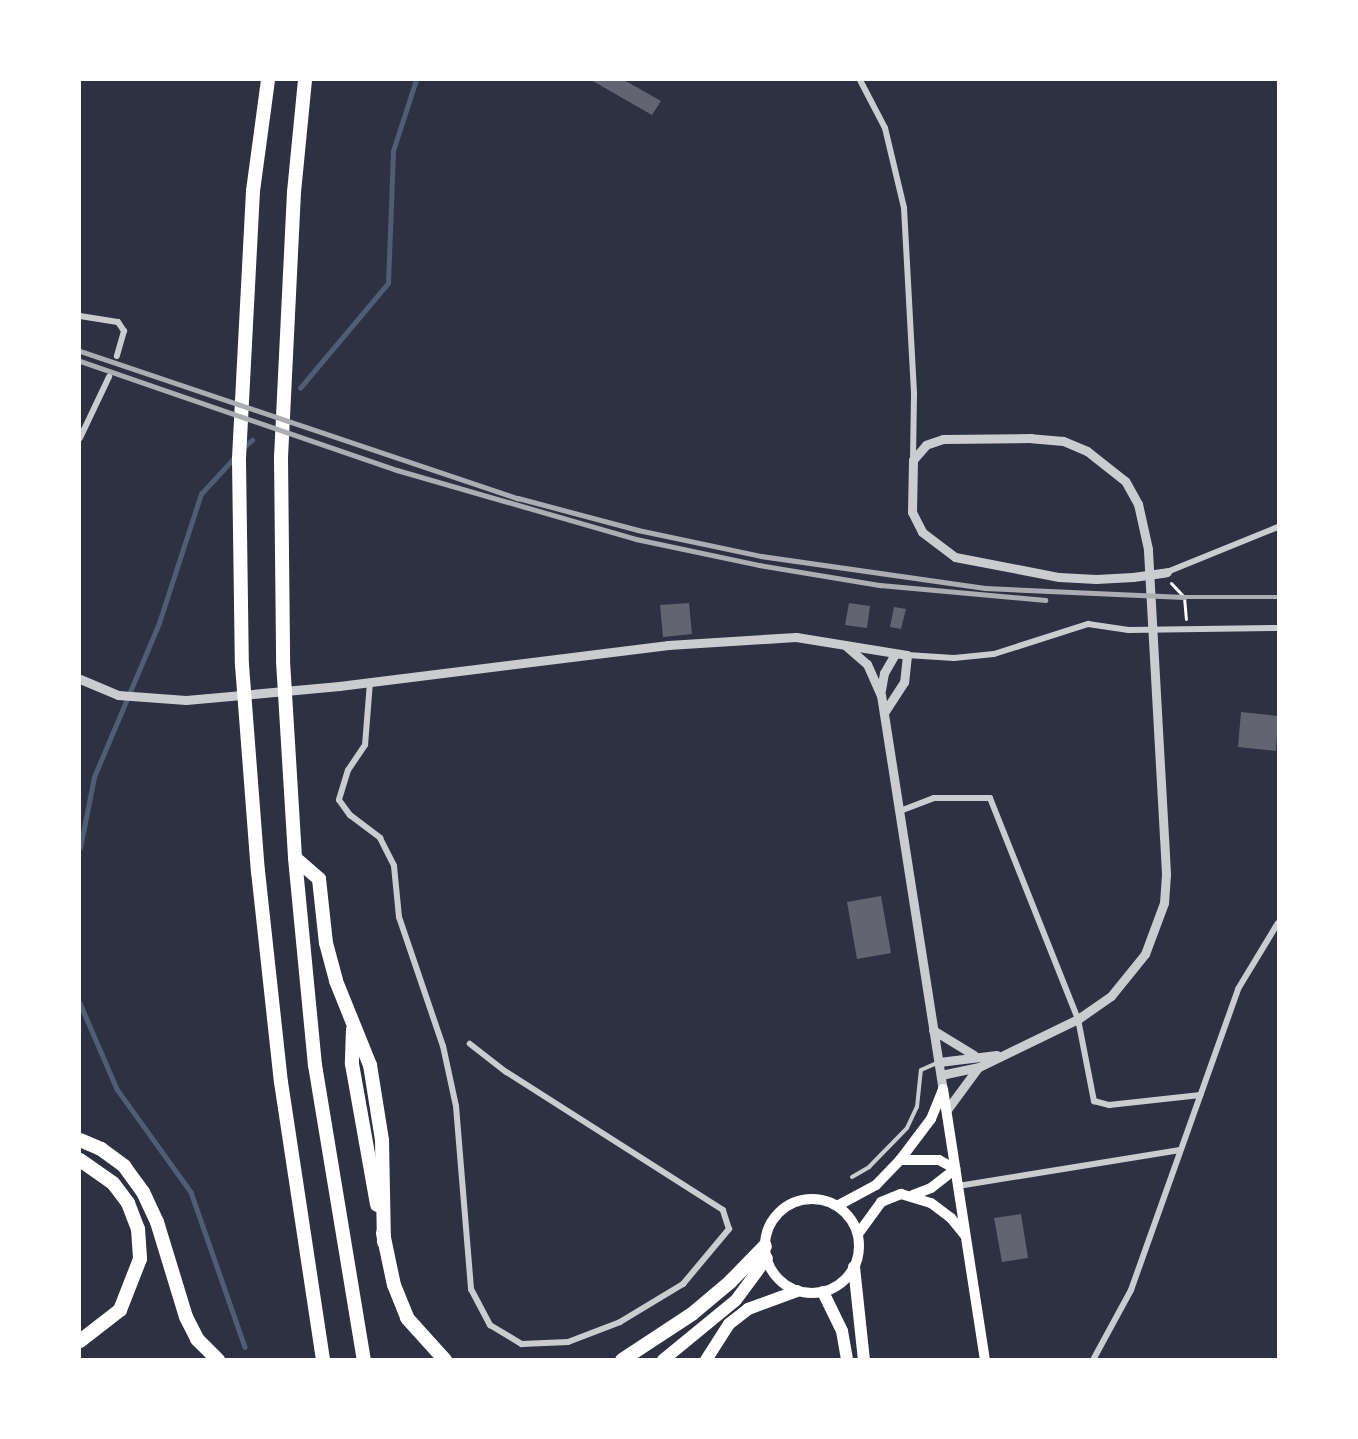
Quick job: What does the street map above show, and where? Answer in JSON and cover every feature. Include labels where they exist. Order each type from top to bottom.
[{"type":"highway","points":[[268,80],[253,190],[239,460],[242,664],[258,871],[310,1290],[323,1359]]},
{"type":"highway","points":[[305,80],[294,192],[281,457],[283,662],[295,858],[315,1065],[364,1359]]},
{"type":"highway","points":[[295,858],[319,879],[326,943],[336,981],[370,1065],[382,1140],[384,1242],[407,1318],[445,1359]]},
{"type":"highway","points":[[80,1140],[101,1149],[124,1166],[143,1192],[157,1222],[186,1317],[197,1339],[218,1359]]},
{"type":"highway","points":[[80,1160],[113,1183],[128,1203],[138,1229],[140,1259],[120,1310],[80,1341]]},
{"type":"highway","points":[[622,1359],[692,1314],[766,1252]]},
{"type":"highway","points":[[663,1359],[736,1300],[766,1252]]},
{"type":"highway","points":[[854,1267],[864,1359]]},
{"type":"highway","points":[[706,1359],[723,1332],[742,1314],[766,1300],[797,1291]]},
{"type":"highway","points":[[823,1292],[842,1330],[847,1359]]},
{"type":"main road","points":[[943,1089],[985,1359]]},
{"type":"main road","points":[[837,1206],[876,1185],[900,1160],[931,1119],[943,1089]]},
{"type":"main road","points":[[900,1160],[932,1159],[955,1169]]},
{"type":"main road","points":[[858,1234],[846,1213],[837,1206],[824,1200],[795,1202],[773,1219],[766,1252],[778,1278],[797,1291],[823,1292],[841,1282],[854,1267],[858,1234],[881,1202],[901,1194],[913,1195],[931,1188],[955,1169]]},
{"type":"main road","points":[[913,1195],[951,1218],[966,1235]]},
{"type":"street","points":[[860,80],[885,128],[904,208],[914,395],[912,512],[922,532],[955,557],[1059,577],[1096,579],[1165,572],[1278,528]]},
{"type":"street","points":[[80,316],[118,322],[124,331],[117,356]]},
{"type":"street","points":[[80,438],[109,377]]},
{"type":"street","points":[[913,460],[926,446],[963,436],[1063,441],[1087,451],[1125,481],[1146,528],[1166,874],[1164,903],[1145,954],[1129,978],[1078,1019],[979,1067],[940,1075]]},
{"type":"street","points":[[80,679],[118,695],[151,700],[370,682],[668,645],[796,637],[895,654],[954,658],[994,654],[1088,624],[1129,630],[1278,628]]},
{"type":"street","points":[[843,644],[867,664],[881,695],[943,1089]]},
{"type":"street","points":[[881,695],[884,673],[895,654]]},
{"type":"street","points":[[884,713],[904,682],[907,655]]},
{"type":"street","points":[[370,682],[365,745],[348,770],[339,800],[350,815],[380,837],[394,866],[399,917],[443,1046],[456,1106],[471,1289],[490,1326],[522,1344],[568,1342],[620,1322],[683,1284],[729,1229],[723,1210],[506,1072],[470,1044]]},
{"type":"street","points":[[900,811],[934,798],[990,798],[1078,1019],[1094,1101],[1109,1105],[1200,1095]]},
{"type":"street","points":[[1092,1359],[1131,1290],[1238,989],[1278,923]]},
{"type":"street","points":[[933,1030],[974,1055]]},
{"type":"street","points":[[939,1062],[974,1055],[1000,1055]]},
{"type":"street","points":[[946,1110],[979,1067]]},
{"type":"street","points":[[958,1186],[1180,1150]]},
{"type":"lane","points":[[852,1177],[869,1167],[907,1128],[917,1107],[921,1070],[939,1062]]},
{"type":"path","points":[[1165,572],[1184,597],[1188,630]]},
{"type":"building","points":[[591,80],[624,80],[661,101],[652,115]]},
{"type":"building","points":[[689,603],[692,634],[663,637],[660,605]]},
{"type":"building","points":[[849,603],[870,606],[867,628],[845,625]]},
{"type":"building","points":[[894,607],[906,609],[901,629],[890,627]]},
{"type":"building","points":[[1241,712],[1278,716],[1276,751],[1238,747]]},
{"type":"building","points":[[881,896],[891,953],[857,959],[847,902]]},
{"type":"building","points":[[1021,1214],[1028,1258],[1002,1262],[994,1218]]},
{"type":"waterway","points":[[300,388],[388,283],[393,151],[416,80]]},
{"type":"waterway","points":[[243,448],[252,440]]},
{"type":"waterway","points":[[80,848],[94,777],[159,623],[201,494],[236,456]]},
{"type":"waterway","points":[[80,1003],[117,1089],[191,1192],[245,1347]]},
{"type":"railway","points":[[80,351],[518,498],[638,530],[761,556],[985,588],[1184,597],[1278,597]]},
{"type":"railway","points":[[80,361],[397,470],[636,539],[759,565],[880,585],[1045,600]]}]
